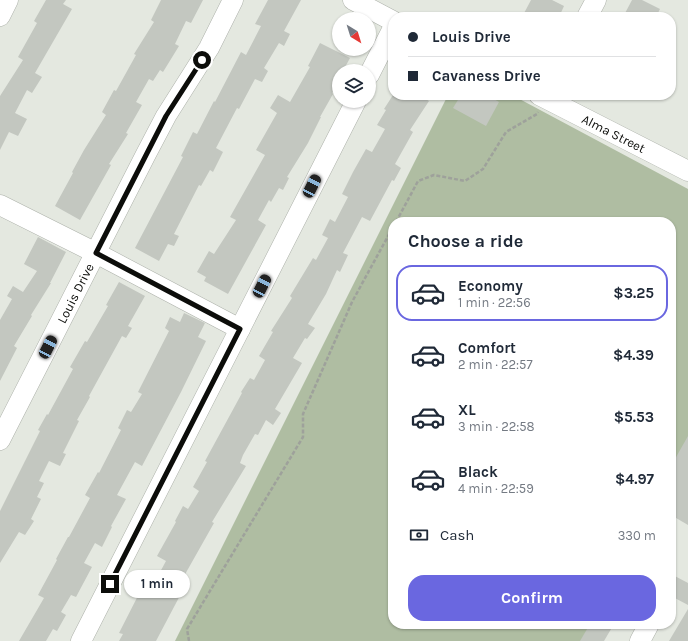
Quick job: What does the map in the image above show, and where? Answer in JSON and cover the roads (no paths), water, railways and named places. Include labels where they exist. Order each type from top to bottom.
[{"type":"street","points":[[0,16],[8,0]]},
{"type":"street","name":"Louis Drive","points":[[0,440],[159,130],[209,48],[233,0]]},
{"type":"street","points":[[353,0],[388,18]]},
{"type":"street","points":[[590,12],[596,0]]},
{"type":"street","points":[[375,64],[388,38]]},
{"type":"street","name":"Alma Street","points":[[552,100],[688,172]]},
{"type":"street","points":[[81,641],[237,328],[352,108]]},
{"type":"street","points":[[0,205],[96,253],[237,328]]},
{"type":"street","points":[[640,641],[646,629]]}]
